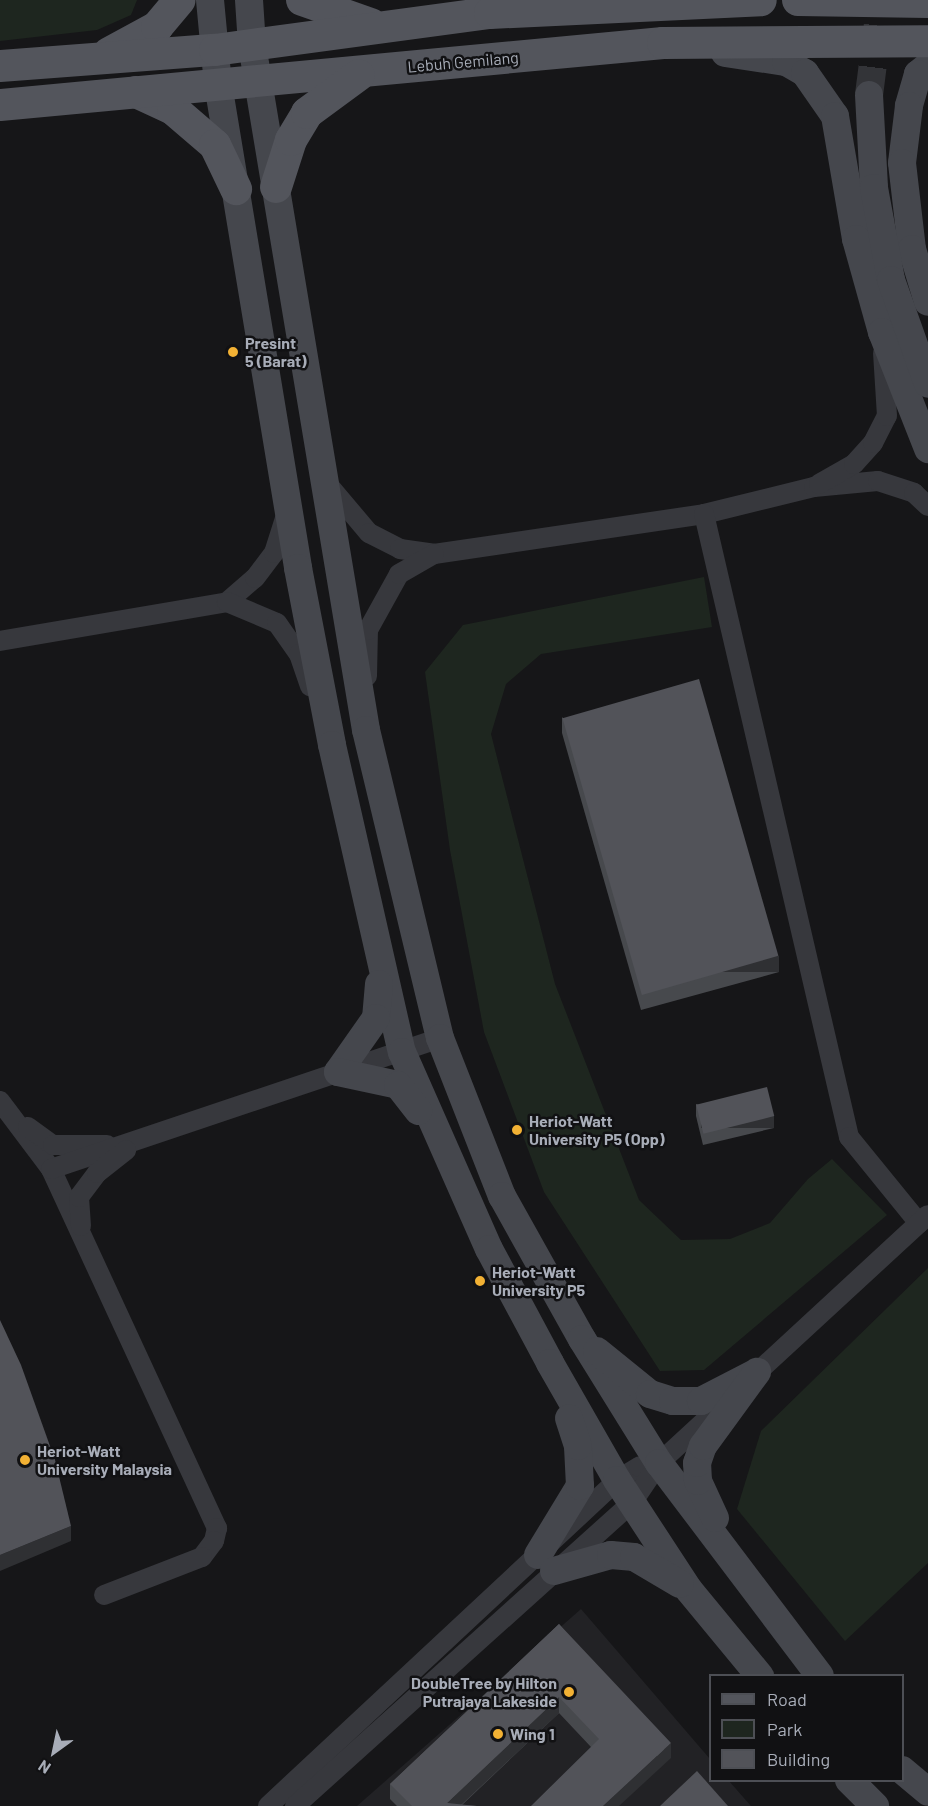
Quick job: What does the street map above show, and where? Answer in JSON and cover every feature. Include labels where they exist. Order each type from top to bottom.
[{"type":"main road","points":[[101,57],[157,27],[180,0]]},
{"type":"main road","points":[[302,0],[382,28]]},
{"type":"main road","points":[[0,66],[214,50],[490,13],[761,0]]},
{"type":"main road","points":[[798,0],[928,2]]},
{"type":"main road","name":"Lebuh Gemilang","points":[[0,105],[663,44],[928,41]]},
{"type":"main road","points":[[276,187],[291,140],[307,113],[364,72]]},
{"type":"main road","points":[[135,92],[173,109],[200,131],[214,145],[236,189]]},
{"type":"street","points":[[210,0],[218,84],[288,509],[332,745],[380,968],[402,1052],[438,1139],[489,1249],[549,1363],[625,1491],[689,1590],[758,1674]]},
{"type":"street","points":[[249,0],[252,45],[366,730],[440,1038],[502,1196],[582,1339],[659,1463],[818,1674]]},
{"type":"street","points":[[663,44],[786,62],[806,73],[821,91],[835,117],[856,239],[882,332],[928,449]]},
{"type":"street","points":[[928,66],[918,74],[909,106],[902,164],[912,249],[928,302]]},
{"type":"street","points":[[869,96],[874,188],[891,280],[928,384]]},
{"type":"street","points":[[814,487],[854,464],[873,443],[887,416],[882,332]]},
{"type":"street","points":[[323,478],[369,533],[400,549],[434,554],[704,514],[814,487],[878,481],[914,493],[928,506]]},
{"type":"street","points":[[0,641],[227,602],[255,578],[274,552],[288,509]]},
{"type":"street","points":[[268,1806],[659,1463],[924,1219],[849,1137],[704,514]]},
{"type":"street","points":[[366,730],[368,630],[399,574],[434,554]]},
{"type":"street","points":[[227,602],[277,623],[299,654],[332,745]]},
{"type":"street","points":[[338,1072],[376,1018],[380,968]]},
{"type":"street","points":[[51,1169],[133,1144],[440,1038]]},
{"type":"street","points":[[338,1072],[398,1085],[438,1139]]},
{"type":"street","points":[[0,1101],[14,1116],[51,1169],[82,1241],[217,1528],[214,1541],[202,1557],[104,1595]]},
{"type":"street","points":[[14,1116],[53,1145],[133,1144]]},
{"type":"street","points":[[82,1241],[79,1197],[97,1173],[133,1144]]},
{"type":"street","points":[[582,1339],[650,1394],[673,1401],[702,1401],[757,1372]]},
{"type":"street","points":[[546,1563],[582,1476],[578,1446],[549,1363]]},
{"type":"street","points":[[757,1372],[703,1446],[697,1463],[698,1481],[708,1505],[766,1607]]},
{"type":"street","points":[[295,1806],[546,1563],[625,1491],[639,1467],[659,1463]]},
{"type":"street","points":[[546,1563],[611,1556],[634,1557],[689,1590]]},
{"type":"street","points":[[904,1771],[928,1792]]},
{"type":"street","points":[[851,1782],[875,1806]]},
{"type":"shaded area","name":"DoubleTree by Hilton Putrajaya Lakeside","points":[[581,1609],[709,1758],[709,1782],[730,1782],[751,1806],[357,1806]]},
{"type":"green space","points":[[0,0],[137,0],[131,15],[97,30],[0,41]]},
{"type":"green space","points":[[704,577],[712,627],[541,654],[506,684],[491,734],[555,984],[639,1200],[681,1240],[730,1239],[770,1223],[808,1179],[832,1159],[887,1215],[704,1370],[660,1371],[544,1192],[484,1032],[450,850],[425,672],[463,625]]},
{"type":"green space","points":[[928,1268],[928,1563],[845,1641],[737,1509],[761,1431]]},
{"type":"building","points":[[699,679],[778,956],[642,995],[563,718]]},
{"type":"building","points":[[767,1087],[774,1116],[703,1134],[696,1105]]},
{"type":"building","name":"Heriot-Watt University Malaysia","points":[[0,1320],[21,1365],[55,1460],[71,1526],[0,1555]]},
{"type":"building","name":"Wing 1","points":[[559,1624],[671,1743],[603,1806],[531,1806],[599,1739],[559,1697],[447,1803],[477,1806],[412,1806],[390,1784]]},
{"type":"building","points":[[697,1771],[728,1806],[660,1806]]},
{"type":"tunnel","points":[[869,95],[881,0]]},
{"type":"place","name":"Presint 5 (Barat)","points":[[233,352]]},
{"type":"place","name":"Heriot-Watt University P5 (Opp)","points":[[517,1130]]},
{"type":"place","name":"Heriot-Watt University P5","points":[[480,1281]]},
{"type":"place","name":"Heriot-Watt University Malaysia","points":[[25,1460]]},
{"type":"place","name":"DoubleTree by Hilton Putrajaya Lakeside","points":[[569,1692]]},
{"type":"place","name":"Wing 1","points":[[498,1734]]}]
